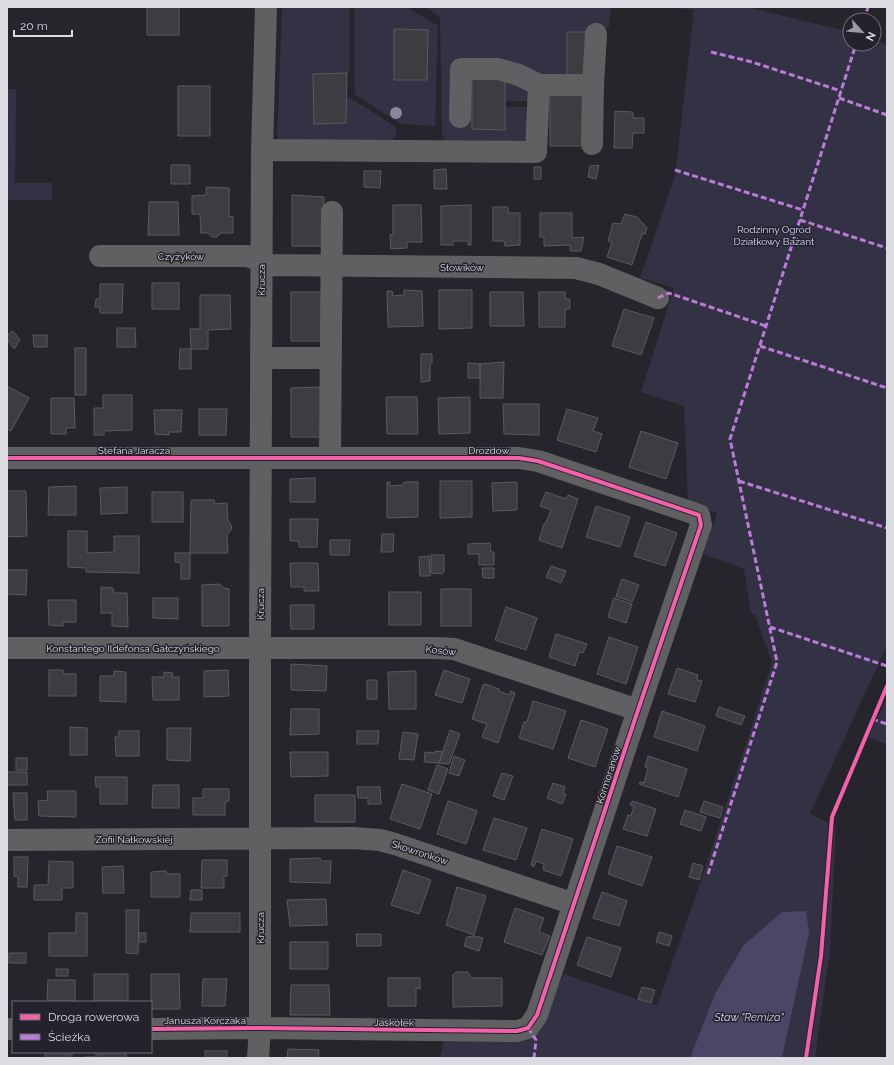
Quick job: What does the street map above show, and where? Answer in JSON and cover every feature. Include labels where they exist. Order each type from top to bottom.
[{"type":"street","name":"Krucza","points":[[258,1058],[260,1028],[261,262],[266,7]]},
{"type":"street","points":[[592,144],[596,34]]},
{"type":"street","points":[[460,117],[461,69],[498,69],[519,75],[539,85],[593,85]]},
{"type":"street","points":[[262,150],[536,152],[539,85]]},
{"type":"street","points":[[330,458],[330,266],[332,212]]},
{"type":"street","name":"Czyżyków","points":[[100,256],[248,256],[261,262]]},
{"type":"street","name":"Słowików","points":[[261,262],[271,266],[576,268],[599,274],[658,298]]},
{"type":"street","points":[[261,358],[330,358]]},
{"type":"street","name":"Stefana Jaracza","points":[[7,458],[261,458]]},
{"type":"street","name":"Drozdów","points":[[261,458],[519,458],[538,461],[699,515],[701,525]]},
{"type":"street","name":"Kormoranów","points":[[528,1028],[537,1015],[701,525]]},
{"type":"street","name":"Konstantego Ildefonsa Gałczyńskiego","points":[[7,648],[260,648]]},
{"type":"street","name":"Kosów","points":[[260,648],[454,649],[638,710]]},
{"type":"street","name":"Zofii Nałkowskiej","points":[[7,840],[260,839]]},
{"type":"street","name":"Skowronków","points":[[260,839],[380,840],[396,844],[574,904]]},
{"type":"street","name":"Jaskółek","points":[[260,1028],[516,1031],[528,1028]]},
{"type":"street","name":"Janusza Korczaka","points":[[152,1029],[260,1028]]},
{"type":"green space","points":[[282,7],[349,7],[349,73],[313,74],[314,123],[346,123],[347,97],[397,128],[396,135],[388,143],[277,141]]},
{"type":"green space","points":[[355,7],[407,7],[438,26],[435,126],[401,124],[355,95]]},
{"type":"green space","points":[[425,7],[611,7],[609,27],[587,32],[567,32],[567,78],[544,78],[512,68],[482,64],[474,65],[456,58],[456,121],[464,121],[464,74],[489,72],[501,73],[524,82],[528,85],[532,92],[533,101],[505,101],[505,79],[472,79],[472,129],[505,130],[505,107],[532,107],[532,132],[525,140],[515,146],[471,146],[448,144],[442,135],[440,17]]},
{"type":"green space","name":"Rodzinny Ogród Działkowy Bażant","points":[[672,7],[747,7],[842,30],[842,52],[882,52],[882,43],[887,45],[887,645],[810,814],[836,827],[830,950],[815,1058],[440,1058],[446,1034],[532,1036],[564,974],[657,1006],[706,866],[772,663],[755,615],[751,613],[744,569],[703,554],[717,513],[688,503],[684,406],[641,392],[674,288],[640,278],[675,176],[694,10]]},
{"type":"green space","points":[[7,89],[16,89],[15,183],[52,183],[52,200],[7,200]]},
{"type":"green space","points":[[887,697],[887,744],[868,738]]},
{"type":"water","name":"Staw \"Remiza\"","points":[[806,911],[809,933],[782,1058],[690,1058],[715,994],[743,946],[782,912]]},
{"type":"building","points":[[147,7],[179,7],[179,35],[147,35]]},
{"type":"building","points":[[394,29],[428,30],[427,80],[394,80]]},
{"type":"building","points":[[567,32],[587,32],[586,78],[567,78]]},
{"type":"building","points":[[347,73],[346,123],[314,124],[313,74]]},
{"type":"building","points":[[472,79],[505,79],[505,130],[472,129]]},
{"type":"building","points":[[178,86],[210,86],[210,136],[178,136]]},
{"type":"building","points":[[550,94],[586,94],[586,146],[550,146]]},
{"type":"building","points":[[615,111],[633,112],[633,118],[644,118],[644,133],[633,133],[632,148],[614,148]]},
{"type":"building","points":[[171,165],[190,165],[190,184],[171,184]]},
{"type":"building","points":[[599,165],[596,179],[588,177],[590,166]]},
{"type":"building","points":[[534,167],[541,167],[541,179],[534,179]]},
{"type":"building","points":[[446,169],[447,189],[434,189],[434,170]]},
{"type":"building","points":[[364,171],[381,171],[380,188],[364,187]]},
{"type":"building","points":[[206,187],[229,188],[229,216],[233,217],[233,233],[221,233],[217,237],[212,237],[208,233],[201,233],[200,214],[192,214],[192,196],[206,195]]},
{"type":"building","points":[[292,195],[324,197],[324,246],[292,246]]},
{"type":"building","points":[[149,202],[178,202],[179,235],[148,235]]},
{"type":"building","points":[[393,205],[421,205],[422,242],[407,242],[407,248],[391,249],[390,235],[393,234]]},
{"type":"building","points":[[471,205],[471,245],[468,245],[468,241],[453,241],[453,245],[441,245],[441,206]]},
{"type":"building","points":[[493,207],[508,207],[508,213],[520,213],[520,245],[505,246],[504,241],[493,241]]},
{"type":"building","points":[[540,213],[572,213],[572,238],[584,237],[581,251],[570,251],[570,245],[544,246],[544,237],[540,237]]},
{"type":"building","points":[[625,214],[637,217],[647,228],[645,234],[642,234],[632,265],[607,257],[612,242],[608,241],[613,223],[621,224]]},
{"type":"building","points":[[152,283],[179,283],[179,309],[152,309]]},
{"type":"building","points":[[100,284],[123,284],[122,313],[100,313],[100,307],[95,307],[96,299],[100,299]]},
{"type":"building","points":[[404,290],[422,291],[423,326],[388,327],[387,291],[392,291],[393,296],[404,295]]},
{"type":"building","points":[[439,290],[472,290],[472,328],[439,329]]},
{"type":"building","points":[[291,292],[324,292],[323,341],[291,341]]},
{"type":"building","points":[[490,292],[523,292],[524,326],[490,326]]},
{"type":"building","points":[[539,292],[565,292],[565,299],[570,299],[570,309],[565,309],[565,327],[539,327]]},
{"type":"building","points":[[200,295],[230,295],[231,329],[208,330],[208,349],[191,349],[190,329],[200,329]]},
{"type":"building","points":[[624,309],[654,318],[641,355],[612,346]]},
{"type":"building","points":[[117,328],[135,328],[136,347],[117,347]]},
{"type":"building","points":[[13,331],[20,340],[14,349],[7,339],[7,335]]},
{"type":"building","points":[[33,335],[47,335],[47,347],[34,347]]},
{"type":"building","points":[[75,348],[86,348],[86,395],[75,395]]},
{"type":"building","points":[[180,349],[191,349],[191,369],[179,369]]},
{"type":"building","points":[[421,354],[432,354],[432,363],[430,364],[430,381],[421,382]]},
{"type":"building","points":[[504,362],[503,398],[480,398],[480,364]]},
{"type":"building","points":[[468,363],[480,364],[480,378],[468,378]]},
{"type":"building","points":[[7,386],[29,398],[11,431],[7,429]]},
{"type":"building","points":[[323,387],[324,437],[291,437],[291,388]]},
{"type":"building","points":[[103,395],[132,395],[132,430],[104,431],[104,435],[94,435],[94,408],[103,408]]},
{"type":"building","points":[[386,397],[417,397],[418,434],[387,434]]},
{"type":"building","points":[[470,397],[470,433],[439,434],[438,398]]},
{"type":"building","points":[[51,398],[74,398],[75,428],[66,428],[66,434],[51,434]]},
{"type":"building","points":[[503,404],[539,404],[539,435],[504,434]]},
{"type":"building","points":[[199,409],[227,409],[226,435],[199,435]]},
{"type":"building","points":[[567,409],[598,418],[593,431],[602,434],[596,452],[557,440]]},
{"type":"building","points":[[154,410],[182,410],[181,432],[169,432],[169,435],[155,434]]},
{"type":"building","points":[[641,431],[678,443],[666,479],[629,467]]},
{"type":"building","points":[[315,478],[315,502],[290,502],[290,479]]},
{"type":"building","points":[[440,481],[472,481],[472,517],[440,518]]},
{"type":"building","points":[[387,482],[390,482],[390,486],[403,485],[404,482],[418,482],[418,517],[387,518]]},
{"type":"building","points":[[517,482],[517,510],[493,511],[492,483]]},
{"type":"building","points":[[76,486],[76,515],[48,515],[49,487]]},
{"type":"building","points":[[127,487],[127,513],[101,514],[100,488]]},
{"type":"building","points":[[7,491],[26,491],[27,536],[7,537]]},
{"type":"building","points":[[152,492],[183,492],[183,522],[152,522]]},
{"type":"building","points":[[546,492],[566,499],[568,495],[578,499],[562,548],[539,540],[544,524],[551,510],[540,506]]},
{"type":"building","points":[[191,500],[214,500],[215,504],[227,503],[228,521],[232,529],[227,535],[228,553],[190,553]]},
{"type":"building","points":[[596,506],[630,517],[620,547],[586,537]]},
{"type":"building","points":[[290,519],[318,519],[317,547],[299,547],[299,541],[290,541]]},
{"type":"building","points":[[646,522],[677,533],[665,566],[634,556]]},
{"type":"building","points":[[68,531],[87,531],[87,553],[114,552],[114,536],[139,536],[139,573],[86,572],[86,568],[68,567]]},
{"type":"building","points":[[382,534],[394,534],[393,552],[381,552]]},
{"type":"building","points":[[330,540],[350,540],[349,555],[330,555]]},
{"type":"building","points":[[490,543],[491,552],[494,552],[494,565],[479,565],[479,554],[468,554],[468,544]]},
{"type":"building","points":[[175,553],[190,553],[190,579],[181,579],[181,563],[175,562]]},
{"type":"building","points":[[431,555],[444,555],[444,572],[441,574],[431,573]]},
{"type":"building","points":[[429,556],[430,576],[420,576],[419,557]]},
{"type":"building","points":[[290,563],[318,563],[319,591],[304,591],[304,587],[291,587]]},
{"type":"building","points":[[551,566],[566,571],[561,583],[546,577]]},
{"type":"building","points":[[482,568],[494,568],[494,578],[483,578]]},
{"type":"building","points":[[7,570],[27,570],[26,595],[7,594]]},
{"type":"building","points":[[622,579],[639,585],[632,602],[616,596]]},
{"type":"building","points":[[219,584],[224,588],[229,589],[229,626],[202,626],[202,585]]},
{"type":"building","points":[[101,587],[113,588],[114,593],[127,593],[128,627],[112,626],[112,613],[101,613]]},
{"type":"building","points":[[441,589],[471,589],[471,626],[441,626]]},
{"type":"building","points":[[389,592],[421,592],[421,625],[389,625]]},
{"type":"building","points":[[153,598],[178,598],[178,619],[153,618]]},
{"type":"building","points":[[614,598],[632,604],[626,623],[608,617]]},
{"type":"building","points":[[48,600],[76,600],[76,622],[63,622],[63,626],[49,625]]},
{"type":"building","points":[[290,605],[314,605],[314,629],[291,629]]},
{"type":"building","points":[[506,607],[537,618],[526,650],[495,640]]},
{"type":"building","points":[[556,634],[587,644],[583,653],[579,652],[575,666],[549,657]]},
{"type":"building","points":[[609,637],[638,647],[626,684],[597,674]]},
{"type":"building","points":[[291,664],[327,666],[326,691],[291,690]]},
{"type":"building","points":[[677,668],[698,675],[697,680],[702,681],[695,702],[668,694]]},
{"type":"building","points":[[49,670],[63,670],[64,674],[76,674],[76,696],[49,696]]},
{"type":"building","points":[[228,670],[229,696],[204,697],[204,671]]},
{"type":"building","points":[[444,670],[470,679],[462,703],[435,695]]},
{"type":"building","points":[[114,671],[126,672],[126,702],[100,701],[100,676],[114,676]]},
{"type":"building","points":[[416,671],[416,709],[389,709],[388,672]]},
{"type":"building","points":[[164,672],[173,673],[172,677],[179,677],[179,700],[153,700],[152,677],[164,677]]},
{"type":"building","points":[[367,680],[377,680],[377,699],[367,699]]},
{"type":"building","points":[[485,684],[499,689],[499,691],[509,695],[511,691],[515,693],[498,743],[482,737],[487,724],[472,719],[483,685]]},
{"type":"building","points":[[533,701],[566,711],[553,749],[519,738],[524,722],[527,722]]},
{"type":"building","points":[[719,707],[745,716],[741,725],[716,716]]},
{"type":"building","points":[[291,709],[319,709],[319,734],[290,735]]},
{"type":"building","points":[[662,711],[705,726],[697,751],[654,737]]},
{"type":"building","points":[[581,720],[608,729],[595,767],[568,758]]},
{"type":"building","points":[[70,727],[87,728],[87,755],[70,755]]},
{"type":"building","points":[[167,728],[191,728],[190,761],[167,760]]},
{"type":"building","points":[[450,730],[460,734],[449,764],[439,763]]},
{"type":"building","points":[[119,731],[139,731],[139,756],[116,756],[115,737],[118,737]]},
{"type":"building","points":[[357,731],[379,731],[378,744],[357,744]]},
{"type":"building","points":[[403,732],[418,734],[414,760],[399,759]]},
{"type":"building","points":[[435,751],[443,752],[439,763],[424,762],[425,752],[435,753]]},
{"type":"building","points":[[290,752],[328,752],[328,776],[291,777]]},
{"type":"building","points":[[454,756],[465,760],[459,776],[449,773]]},
{"type":"building","points":[[648,756],[687,769],[678,797],[639,784],[640,782],[644,783],[648,768],[645,767]]},
{"type":"building","points":[[16,758],[27,758],[27,770],[16,770]]},
{"type":"building","points":[[437,765],[448,769],[439,794],[428,790]]},
{"type":"building","points":[[7,772],[27,772],[27,785],[8,785]]},
{"type":"building","points":[[502,773],[513,776],[504,800],[493,796]]},
{"type":"building","points":[[95,777],[127,777],[127,804],[100,804],[100,787],[96,787]]},
{"type":"building","points":[[553,783],[565,787],[563,793],[566,794],[562,804],[547,798]]},
{"type":"building","points":[[402,784],[432,794],[420,829],[390,819]]},
{"type":"building","points":[[153,785],[179,785],[179,808],[152,808]]},
{"type":"building","points":[[357,787],[380,787],[381,804],[368,804],[368,798],[358,798]]},
{"type":"building","points":[[203,789],[229,789],[229,801],[225,802],[225,815],[193,815],[193,798],[203,798]]},
{"type":"building","points":[[47,791],[76,791],[76,817],[39,816],[38,801],[48,800]]},
{"type":"building","points":[[13,793],[27,793],[27,820],[15,820]]},
{"type":"building","points":[[315,795],[355,795],[355,822],[315,822]]},
{"type":"building","points":[[448,801],[477,811],[466,844],[437,834]]},
{"type":"building","points":[[632,801],[656,809],[647,836],[623,829],[628,815],[631,816],[634,806],[630,805]]},
{"type":"building","points":[[704,801],[723,807],[720,818],[700,812]]},
{"type":"building","points":[[685,810],[706,817],[701,831],[680,824]]},
{"type":"building","points":[[494,818],[527,828],[516,860],[483,850]]},
{"type":"building","points":[[542,829],[573,839],[561,876],[543,870],[544,864],[536,861],[534,867],[531,865]]},
{"type":"building","points":[[617,846],[652,857],[642,886],[608,874]]},
{"type":"building","points":[[14,857],[28,857],[27,887],[18,887],[18,877],[14,876]]},
{"type":"building","points":[[320,858],[321,861],[331,861],[330,883],[290,882],[290,859]]},
{"type":"building","points":[[202,860],[227,860],[227,876],[224,876],[224,888],[201,888]]},
{"type":"building","points":[[49,861],[73,862],[73,888],[62,888],[62,900],[34,900],[34,885],[48,885]]},
{"type":"building","points":[[693,863],[703,866],[699,880],[689,877]]},
{"type":"building","points":[[123,866],[124,893],[103,893],[102,867]]},
{"type":"building","points":[[403,870],[431,880],[419,914],[391,905]]},
{"type":"building","points":[[166,871],[167,874],[180,874],[180,897],[151,897],[151,872]]},
{"type":"building","points":[[457,887],[486,896],[474,935],[446,925]]},
{"type":"building","points":[[191,890],[202,890],[202,900],[190,900]]},
{"type":"building","points":[[602,892],[627,901],[619,926],[593,918]]},
{"type":"building","points":[[326,899],[327,925],[290,926],[287,900]]},
{"type":"building","points":[[515,908],[544,918],[539,932],[550,936],[542,955],[504,942]]},
{"type":"building","points":[[126,910],[139,910],[138,954],[126,953]]},
{"type":"building","points":[[76,913],[87,913],[87,956],[49,956],[49,933],[76,933]]},
{"type":"building","points":[[191,913],[240,913],[240,932],[190,932]]},
{"type":"building","points":[[659,932],[672,936],[669,946],[656,942]]},
{"type":"building","points":[[139,933],[146,933],[146,942],[139,942]]},
{"type":"building","points":[[356,934],[381,934],[381,946],[357,946]]},
{"type":"building","points":[[474,936],[483,938],[479,951],[464,946],[467,937]]},
{"type":"building","points":[[587,937],[621,948],[611,977],[577,965]]},
{"type":"building","points":[[290,942],[328,942],[328,969],[290,969]]},
{"type":"building","points":[[9,953],[26,953],[26,963],[9,963]]},
{"type":"building","points":[[56,969],[68,969],[68,976],[56,976]]},
{"type":"building","points":[[456,972],[467,972],[472,978],[502,978],[502,1006],[453,1007],[453,975]]},
{"type":"building","points":[[94,974],[128,974],[128,1001],[94,1001]]},
{"type":"building","points":[[151,974],[179,974],[180,1009],[152,1009]]},
{"type":"building","points":[[388,978],[420,978],[420,989],[416,988],[416,1006],[388,1006]]},
{"type":"building","points":[[203,979],[227,979],[225,1006],[202,1006]]},
{"type":"building","points":[[48,980],[75,980],[75,1001],[47,1001]]},
{"type":"building","points":[[291,985],[329,985],[330,1015],[290,1015]]},
{"type":"building","points":[[642,987],[655,990],[651,1003],[638,999]]},
{"type":"building","points":[[288,1049],[319,1050],[318,1058],[287,1058]]},
{"type":"building","points":[[205,1051],[227,1051],[227,1058],[205,1058]]},
{"type":"building","points":[[45,1053],[72,1053],[72,1058],[45,1058]]},
{"type":"building","points":[[96,1053],[126,1053],[126,1058],[85,1058],[96,1057]]},
{"type":"marked path","points":[[866,12],[868,7]]},
{"type":"marked path","points":[[711,52],[752,62],[841,91]]},
{"type":"marked path","points":[[708,874],[777,662],[730,439],[853,52]]},
{"type":"marked path","points":[[839,98],[887,115]]},
{"type":"marked path","points":[[675,170],[803,210]]},
{"type":"marked path","points":[[800,220],[887,248]]},
{"type":"marked path","points":[[658,298],[668,293],[672,294],[766,326]]},
{"type":"marked path","points":[[760,346],[887,388]]},
{"type":"marked path","points":[[739,481],[887,528]]},
{"type":"marked path","points":[[770,627],[887,666]]},
{"type":"marked path","points":[[872,719],[887,724]]},
{"type":"marked path","points":[[528,1028],[536,1040],[534,1058]]},
{"type":"cycle path","points":[[7,458],[519,458],[538,461],[699,515],[701,525],[537,1015],[528,1028],[517,1031],[260,1028],[152,1029]]},
{"type":"cycle path","points":[[806,1058],[821,956],[832,817],[887,686]]}]
